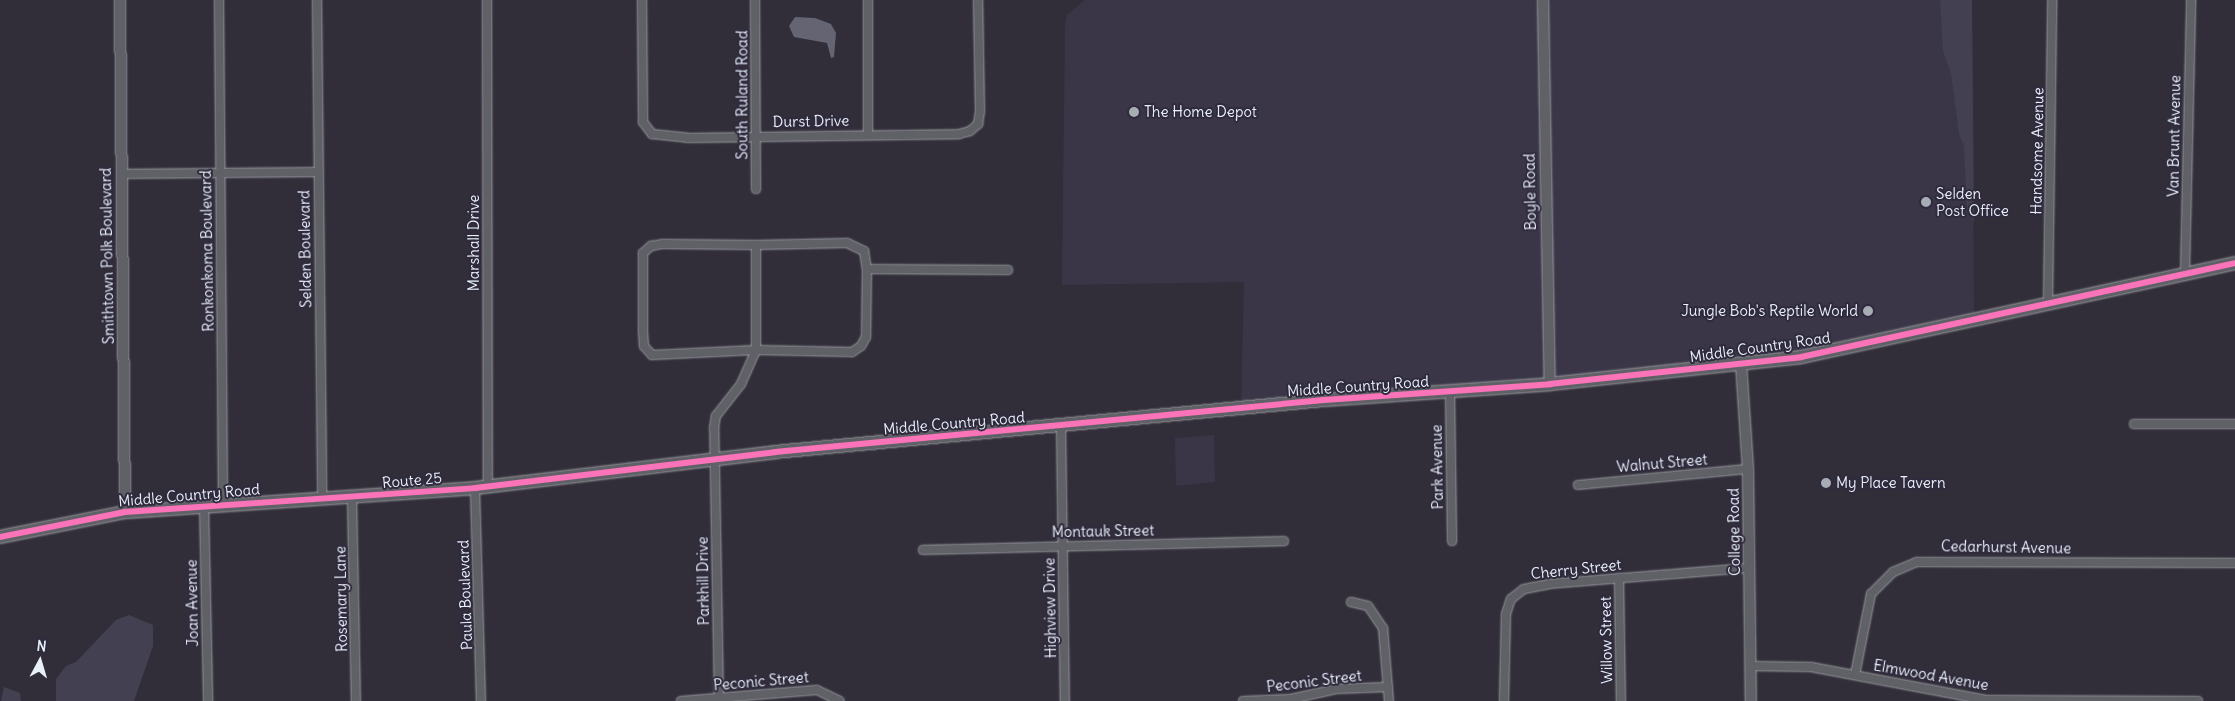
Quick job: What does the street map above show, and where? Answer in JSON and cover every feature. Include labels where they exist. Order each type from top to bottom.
[{"type":"main road","name":"Middle Country Road","points":[[481,487],[714,460],[1061,425],[1324,400],[1550,384],[1804,356],[2184,272],[2235,263]]},
{"type":"main road","name":"Route 25","points":[[352,497],[481,487]]},
{"type":"main road","name":"Middle Country Road","points":[[0,537],[125,512],[223,502],[352,497]]},
{"type":"street","name":"Smithtown Polk Boulevard","points":[[120,0],[125,512]]},
{"type":"street","name":"Ronkonkoma Boulevard","points":[[218,0],[223,502]]},
{"type":"street","name":"Selden Boulevard","points":[[317,0],[317,172],[322,498]]},
{"type":"street","name":"Marshall Drive","points":[[481,487],[487,0]]},
{"type":"street","name":"Durst Drive","points":[[642,0],[642,112],[646,129],[652,134],[688,138],[755,135],[959,134],[970,131],[978,124],[980,111],[978,0]]},
{"type":"street","name":"South Ruland Road","points":[[755,0],[756,190]]},
{"type":"street","points":[[868,0],[868,134]]},
{"type":"street","name":"Boyle Road","points":[[1543,0],[1550,384]]},
{"type":"street","name":"Handsome Avenue","points":[[2048,303],[2052,0]]},
{"type":"street","name":"Van Brunt Avenue","points":[[2184,272],[2191,0]]},
{"type":"street","points":[[121,174],[317,172]]},
{"type":"street","points":[[847,243],[864,251],[867,269],[866,337],[861,346],[852,352],[756,350],[652,355],[644,346],[643,253],[651,246],[756,245],[847,243]]},
{"type":"street","points":[[756,245],[756,350]]},
{"type":"street","points":[[867,269],[1008,270]]},
{"type":"street","name":"Parkhill Drive","points":[[720,700],[714,460],[716,416],[741,384],[756,350]]},
{"type":"street","name":"College Road","points":[[1741,363],[1748,469],[1751,701]]},
{"type":"street","name":"Park Avenue","points":[[1450,392],[1452,542]]},
{"type":"street","points":[[2134,424],[2235,424]]},
{"type":"street","name":"Highview Drive","points":[[1061,425],[1065,701]]},
{"type":"street","name":"Walnut Street","points":[[1578,484],[1748,469]]},
{"type":"street","name":"Paula Boulevard","points":[[481,487],[481,701]]},
{"type":"street","name":"Rosemary Lane","points":[[352,497],[356,701]]},
{"type":"street","name":"Joan Avenue","points":[[204,504],[208,701]]},
{"type":"street","name":"Montauk Street","points":[[923,550],[1284,541]]},
{"type":"street","name":"Cedarhurst Avenue","points":[[1855,675],[1871,594],[1893,572],[1916,562],[2235,563]]},
{"type":"street","name":"Cherry Street","points":[[1504,701],[1506,614],[1515,594],[1537,585],[1749,568]]},
{"type":"street","name":"Willow Street","points":[[1619,578],[1621,701]]},
{"type":"street","points":[[1350,602],[1368,606],[1383,628],[1389,701]]},
{"type":"street","name":"Elmwood Avenue","points":[[1750,666],[1811,667],[1986,700],[2198,701]]},
{"type":"street","name":"Peconic Street","points":[[1243,701],[1292,699],[1336,689],[1388,687]]},
{"type":"street","points":[[816,690],[816,701]]},
{"type":"street","name":"Peconic Street","points":[[681,701],[720,700],[816,690],[840,701]]},
{"type":"shaded area","points":[[1085,0],[1972,0],[1974,320],[1801,357],[1241,408],[1244,282],[1062,285],[1065,26],[1067,15]]},
{"type":"shaded area","points":[[1940,0],[1972,0],[1974,221],[1967,210],[1964,145],[1959,134],[1951,73],[1943,51]]},
{"type":"shaded area","points":[[1214,435],[1215,482],[1176,486],[1175,438]]},
{"type":"shaded area","points":[[129,615],[153,625],[153,646],[134,701],[56,701],[56,679],[66,666],[76,662],[116,620]]},
{"type":"shaded area","points":[[4,687],[20,693],[21,701],[1,701]]},
{"type":"water","points":[[795,17],[815,18],[831,24],[836,33],[834,57],[831,58],[827,43],[794,37],[789,26]]},
{"type":"cycle path","points":[[0,537],[125,512],[475,488],[775,452],[1324,400],[1550,384],[1801,357],[2235,263]]},
{"type":"place","name":"The Home Depot","points":[[1134,112]]},
{"type":"place","name":"Selden Post Office","points":[[1926,202]]},
{"type":"place","name":"Jungle Bob's Reptile World","points":[[1868,311]]},
{"type":"place","name":"My Place Tavern","points":[[1826,483]]}]
